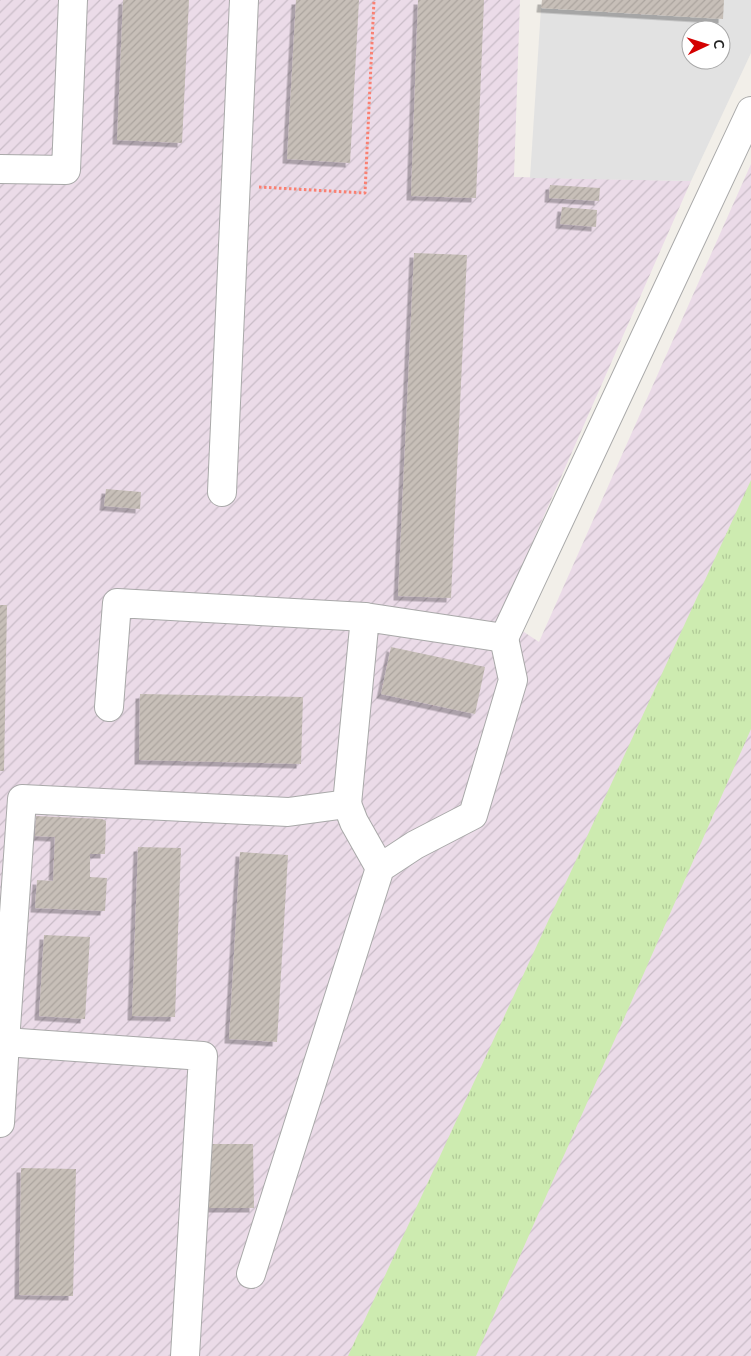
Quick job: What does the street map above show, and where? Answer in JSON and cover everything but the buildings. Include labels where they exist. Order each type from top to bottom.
[{"type":"lane","points":[[0,169],[66,170],[73,0]]},
{"type":"lane","points":[[222,492],[244,0]]},
{"type":"lane","points":[[250,1274],[380,868],[415,845],[473,815],[513,680],[504,638],[751,111]]},
{"type":"lane","points":[[109,707],[117,603],[365,617],[504,638]]},
{"type":"lane","points":[[365,617],[347,804],[354,822],[380,868]]},
{"type":"lane","points":[[0,1123],[2,1069],[22,799],[288,812],[347,804]]},
{"type":"lane","points":[[5,1042],[203,1056],[185,1356]]},
{"type":"path","points":[[236,186],[365,193],[374,0]]},
{"type":"shaded area","points":[[0,0],[520,0],[514,177],[691,181],[500,616],[539,642],[751,164],[751,1356],[0,1356]]},
{"type":"shaded area","points":[[724,0],[751,0],[751,53],[691,181],[530,178],[541,8],[722,19]]},
{"type":"green space","points":[[751,480],[751,729],[476,1356],[348,1356]]}]
